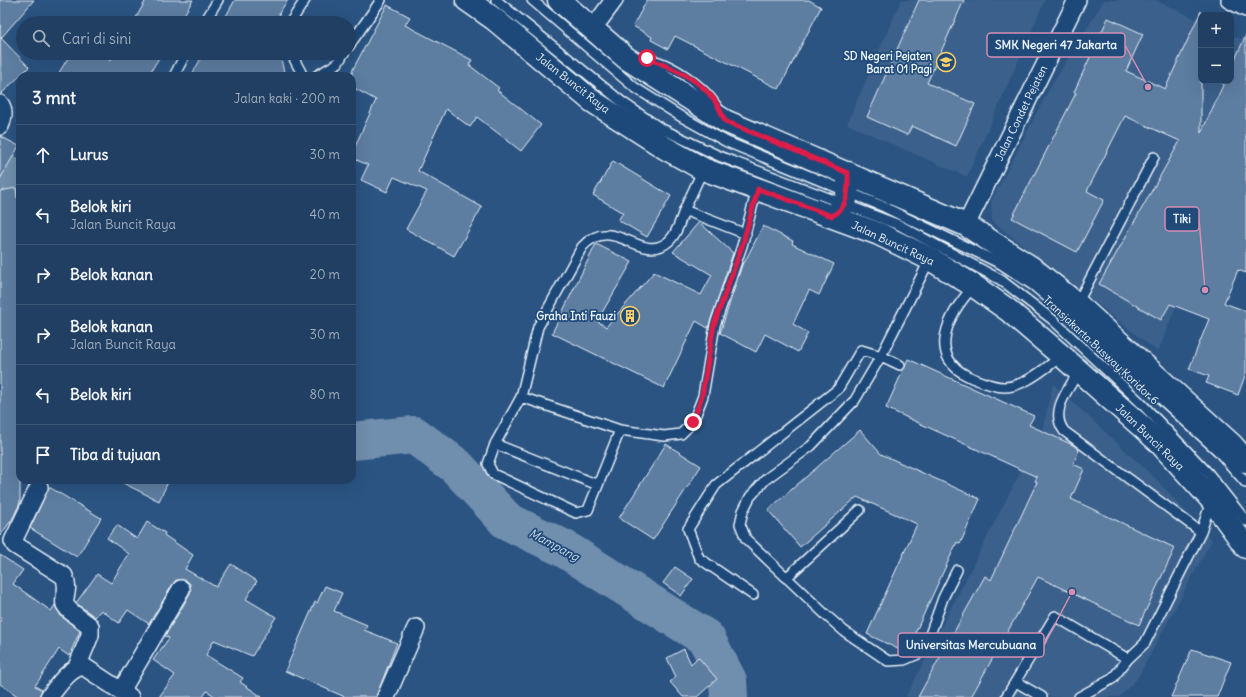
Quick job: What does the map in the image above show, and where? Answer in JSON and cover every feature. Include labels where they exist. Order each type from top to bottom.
[{"type":"main road","name":"Jalan Buncit Raya","points":[[467,0],[494,19],[592,101],[665,148],[703,168],[758,189],[844,196],[966,225],[1032,268],[1077,304],[1226,439],[1246,461]]},
{"type":"main road","name":"Jalan Buncit Raya","points":[[559,0],[626,58],[844,196],[879,234],[930,259],[974,286],[1008,310],[1159,442],[1211,499],[1246,547]]},
{"type":"street","points":[[591,28],[600,19],[614,0]]},
{"type":"street","name":"Jalan Condet Pejaten","points":[[966,225],[1077,0]]},
{"type":"street","points":[[1230,0],[1246,8]]},
{"type":"street","points":[[0,104],[3,108],[3,117],[0,126]]},
{"type":"street","points":[[39,486],[13,541],[15,546],[64,576],[68,589],[64,600],[66,606],[90,626],[90,635],[77,667],[49,697]]},
{"type":"street","points":[[77,667],[86,667],[126,694],[181,588]]},
{"type":"street","points":[[386,697],[416,628]]},
{"type":"lane","points":[[208,16],[218,0]]},
{"type":"lane","points":[[295,16],[305,0]]},
{"type":"lane","points":[[356,36],[381,0]]},
{"type":"lane","name":"Transjakarta Busway Koridor 6","points":[[496,0],[622,102],[660,128],[719,156],[844,196],[955,240],[1001,264],[1034,286],[1073,319],[1218,451],[1246,483]]},
{"type":"lane","name":"Transjakarta Busway Koridor 6","points":[[532,0],[634,87],[680,116],[727,142],[844,196],[1001,280],[1054,320],[1140,402],[1209,474],[1246,521]]},
{"type":"lane","points":[[176,72],[182,60]]},
{"type":"lane","points":[[295,60],[301,72]]},
{"type":"lane","points":[[323,72],[338,63],[340,60]]},
{"type":"lane","points":[[1077,304],[1154,157]]},
{"type":"lane","points":[[620,430],[588,510],[576,513],[493,474],[488,464],[495,444],[521,397],[538,328],[582,247],[589,239],[608,233],[648,247],[660,247],[669,241],[676,230],[703,168]]},
{"type":"lane","points":[[521,397],[620,430],[664,436],[681,434],[693,422],[702,396],[714,325],[746,234],[758,189]]},
{"type":"lane","points":[[684,210],[746,234]]},
{"type":"lane","points":[[930,259],[881,356],[855,400],[811,446],[766,480],[750,497],[743,511],[740,524],[746,539],[786,578],[844,630],[888,661],[904,660],[918,654],[927,643],[943,598],[957,570]]},
{"type":"lane","points":[[974,286],[959,302],[946,329],[948,361],[959,371],[981,382],[1004,387],[1016,384],[1033,376],[1062,356]]},
{"type":"lane","points":[[753,595],[699,558],[688,529],[716,485],[838,389],[861,350],[881,356],[900,365]]},
{"type":"lane","points":[[1079,371],[1063,398],[1058,411],[1059,424],[1064,431],[1201,532]]},
{"type":"lane","points":[[495,444],[598,485]]},
{"type":"lane","points":[[1079,697],[1112,679],[1128,659],[1145,643],[1201,532],[1211,499]]},
{"type":"lane","points":[[786,578],[860,510]]},
{"type":"lane","points":[[1006,697],[1055,616],[1128,659]]},
{"type":"lane","points":[[1016,682],[1042,697]]},
{"type":"shaded area","name":"SD Negeri Pejaten Barat 01 Pagi","points":[[901,0],[1045,0],[967,177],[847,124]]},
{"type":"shaded area","points":[[1104,0],[1155,0],[1198,20],[1198,84],[1234,84],[1234,36],[1246,41],[1229,172],[1158,352],[992,221],[991,202],[1047,93]]},
{"type":"shaded area","points":[[1053,384],[1156,479],[1212,540],[1137,679],[1119,697],[906,697],[1043,427]]},
{"type":"building","points":[[0,0],[34,0],[20,16],[16,16],[16,21],[1,38],[16,54],[16,60],[22,60],[29,67],[24,72],[16,72],[16,80],[1,94]]},
{"type":"building","points":[[146,0],[193,0],[183,16],[137,16]]},
{"type":"building","points":[[235,0],[288,0],[279,13],[280,16],[226,16]]},
{"type":"building","points":[[647,0],[809,0],[821,7],[779,89],[675,36],[668,49],[651,40],[652,37],[633,26]]},
{"type":"building","points":[[919,0],[964,0],[927,83],[975,104],[956,146],[912,126],[907,135],[867,117]]},
{"type":"building","points":[[387,5],[410,17],[405,25],[472,60],[469,65],[499,88],[497,90],[541,125],[521,151],[477,117],[470,127],[446,109],[418,171],[482,207],[454,256],[406,229],[427,191],[394,177],[387,192],[361,180],[368,165],[356,160],[356,144],[376,100],[356,89],[356,72],[352,71]]},
{"type":"building","points":[[1108,18],[1143,34],[1126,71],[1165,89],[1198,18],[1198,84],[1201,84],[1201,133],[1224,84],[1234,84],[1234,61],[1246,35],[1246,273],[1238,270],[1224,303],[1246,311],[1246,373],[1238,395],[1206,383],[1209,376],[1189,369],[1209,319],[1170,304],[1161,320],[1099,284],[1180,141],[1125,116],[1087,191],[1104,200],[1077,252],[1012,218],[1076,93],[1074,92]]},
{"type":"building","points":[[67,60],[158,60],[150,72],[59,72]]},
{"type":"building","points":[[200,60],[281,60],[284,72],[193,72]]},
{"type":"building","points":[[0,136],[16,144],[16,151],[0,179]]},
{"type":"building","points":[[613,161],[671,196],[647,237],[618,220],[623,213],[593,195]]},
{"type":"building","points":[[16,188],[16,484],[20,484],[20,503],[13,518],[0,536],[0,191]]},
{"type":"building","name":"Graha Inti Fauzi","points":[[699,222],[733,253],[708,328],[696,321],[664,388],[552,333],[596,244],[632,262],[597,321],[606,327],[654,272],[701,295],[712,275],[673,252]]},
{"type":"building","points":[[763,226],[793,241],[792,244],[834,264],[819,295],[809,290],[793,324],[808,333],[798,352],[765,334],[756,352],[720,333],[743,262],[744,263]]},
{"type":"building","points":[[908,359],[1034,416],[1029,425],[1073,445],[1079,450],[1073,464],[1084,469],[1071,499],[1175,548],[1139,625],[1038,577],[971,697],[918,697],[985,576],[991,580],[1037,482],[1035,481],[1037,477],[886,408]]},
{"type":"building","points":[[860,430],[881,454],[980,499],[960,544],[957,542],[906,653],[867,634],[917,524],[857,497],[800,547],[768,510]]},
{"type":"building","points":[[666,444],[701,466],[653,540],[619,518]]},
{"type":"building","points":[[125,484],[167,484],[159,501]]},
{"type":"building","points":[[49,487],[101,518],[77,557],[30,528]]},
{"type":"building","points":[[147,522],[165,533],[164,535],[193,555],[185,569],[216,587],[231,564],[257,581],[246,599],[276,617],[252,656],[214,640],[206,655],[243,678],[240,682],[262,697],[216,697],[207,691],[203,697],[159,697],[175,675],[153,660],[169,638],[165,636],[190,594],[190,584],[186,580],[176,580],[149,624],[128,610],[119,623],[101,610],[95,617],[76,603],[97,574],[111,583],[129,554],[107,538],[117,525],[137,539]]},
{"type":"building","points":[[0,555],[23,570],[13,584],[51,611],[55,605],[61,616],[80,631],[69,656],[59,649],[35,686],[42,690],[39,697],[19,697],[0,684]]},
{"type":"building","points":[[675,567],[693,579],[681,596],[663,583]]},
{"type":"building","points":[[325,586],[342,593],[334,611],[367,625],[364,630],[397,643],[376,697],[345,697],[285,671],[315,602],[317,603]]},
{"type":"building","points":[[684,649],[691,664],[698,657],[717,679],[697,697],[683,697],[670,682],[676,677],[667,658]]},
{"type":"building","points":[[1192,649],[1231,662],[1217,697],[1171,697]]},
{"type":"waterway","name":"Mampang","points":[[0,174],[3,173],[16,177]]},
{"type":"waterway","name":"Mampang","points":[[356,441],[414,435],[456,466],[507,521],[563,548],[706,638],[728,681],[729,697]]},
{"type":"place","name":"SD Negeri Pejaten Barat 01 Pagi","points":[[946,62]]},
{"type":"place","name":"SMK Negeri 47 Jakarta","points":[[1148,87]]},
{"type":"place","name":"Tiki","points":[[1205,290]]},
{"type":"place","name":"Graha Inti Fauzi","points":[[630,316]]},
{"type":"place","name":"Universitas Mercubuana","points":[[1072,592]]},
{"type":"route","points":[[647,58],[671,67],[708,93],[715,101],[725,121],[848,173],[846,203],[839,212],[832,216],[758,189],[733,276],[714,325],[702,396],[693,422]]}]
